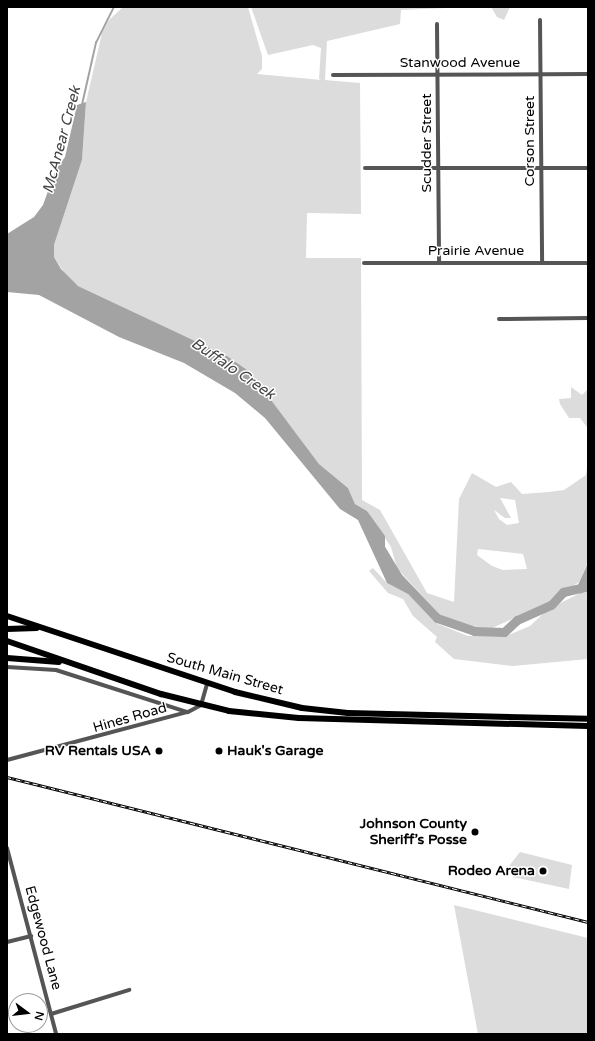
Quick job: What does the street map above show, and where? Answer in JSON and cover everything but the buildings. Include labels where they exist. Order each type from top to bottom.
[{"type":"main road","name":"South Main Street","points":[[7,616],[207,684],[311,709],[588,719]]},
{"type":"main road","points":[[7,629],[43,628]]},
{"type":"main road","name":"South Main Street","points":[[7,642],[201,706],[270,716],[588,726]]},
{"type":"main road","points":[[7,658],[71,663]]},
{"type":"street","name":"Corson Street","points":[[540,20],[542,262]]},
{"type":"street","name":"Scudder Street","points":[[437,24],[439,262]]},
{"type":"street","name":"Stanwood Avenue","points":[[333,75],[588,74]]},
{"type":"street","points":[[365,168],[588,168]]},
{"type":"street","name":"Prairie Avenue","points":[[364,263],[588,262]]},
{"type":"street","points":[[499,319],[588,318]]},
{"type":"street","points":[[7,667],[56,670],[188,712]]},
{"type":"street","points":[[201,706],[207,684]]},
{"type":"street","name":"Hines Road","points":[[7,760],[42,752],[188,712],[201,706]]},
{"type":"street","points":[[437,714],[437,722]]},
{"type":"street","name":"Edgewood Lane","points":[[7,848],[52,1014],[56,1034]]},
{"type":"street","points":[[7,942],[31,936]]},
{"type":"street","points":[[52,1014],[129,990]]},
{"type":"shaded area","points":[[123,7],[248,7],[262,56],[262,69],[257,74],[322,80],[319,79],[321,48],[313,45],[268,55],[251,7],[470,7],[401,10],[400,24],[327,41],[325,80],[360,83],[361,214],[307,213],[306,258],[361,258],[362,500],[380,510],[427,593],[454,602],[459,499],[472,473],[496,487],[511,482],[522,494],[549,492],[564,490],[586,475],[588,459],[588,562],[579,582],[547,603],[490,629],[457,624],[439,614],[397,568],[391,547],[367,511],[355,504],[348,488],[319,464],[250,372],[227,356],[78,286],[67,277],[54,257],[54,245],[82,160],[86,102],[102,33],[109,20]],"holes":[[[500,498],[515,500],[519,523],[507,525],[499,519],[494,510],[505,518],[511,518]],[[478,549],[523,554],[527,569],[503,570],[492,566],[477,555]]]},
{"type":"shaded area","points":[[491,7],[510,7],[504,20],[497,17]]},
{"type":"shaded area","points":[[571,387],[582,395],[588,389],[588,436],[587,427],[580,418],[569,418],[560,404],[559,399],[571,398]]},
{"type":"shaded area","points":[[373,568],[387,583],[408,594],[438,624],[468,636],[506,636],[530,626],[547,610],[588,589],[588,659],[513,666],[454,659],[435,642],[437,637],[413,616],[403,599],[388,593],[369,571]]},
{"type":"shaded area","name":"Rodeo Arena","points":[[520,852],[572,865],[569,889],[513,877],[514,867],[509,866]]},
{"type":"shaded area","points":[[454,905],[588,938],[588,1034],[478,1034]]},
{"type":"water","points":[[86,102],[82,160],[54,245],[54,257],[61,269],[78,286],[227,356],[250,372],[319,464],[348,488],[355,504],[367,511],[385,536],[385,559],[412,587],[408,594],[387,583],[358,520],[340,509],[265,418],[235,393],[184,363],[119,337],[39,295],[7,292],[7,234],[34,217],[43,205],[56,169],[65,157],[77,105]]},
{"type":"water","points":[[588,563],[588,586],[581,594],[577,587]]},
{"type":"waterway","name":"McAnear Creek","points":[[82,105],[96,43],[114,7]]},
{"type":"waterway","name":"Buffalo Creek","points":[[378,544],[397,576],[437,618],[474,631],[504,632],[517,620],[551,605],[563,592],[588,586]]},
{"type":"railway","points":[[7,777],[588,922]]},
{"type":"place","name":"RV Rentals USA","points":[[159,751]]},
{"type":"place","name":"Hauk's Garage","points":[[219,751]]},
{"type":"place","name":"Johnson County Sheriff’s Posse","points":[[475,832]]},
{"type":"place","name":"Rodeo Arena","points":[[543,871]]}]
